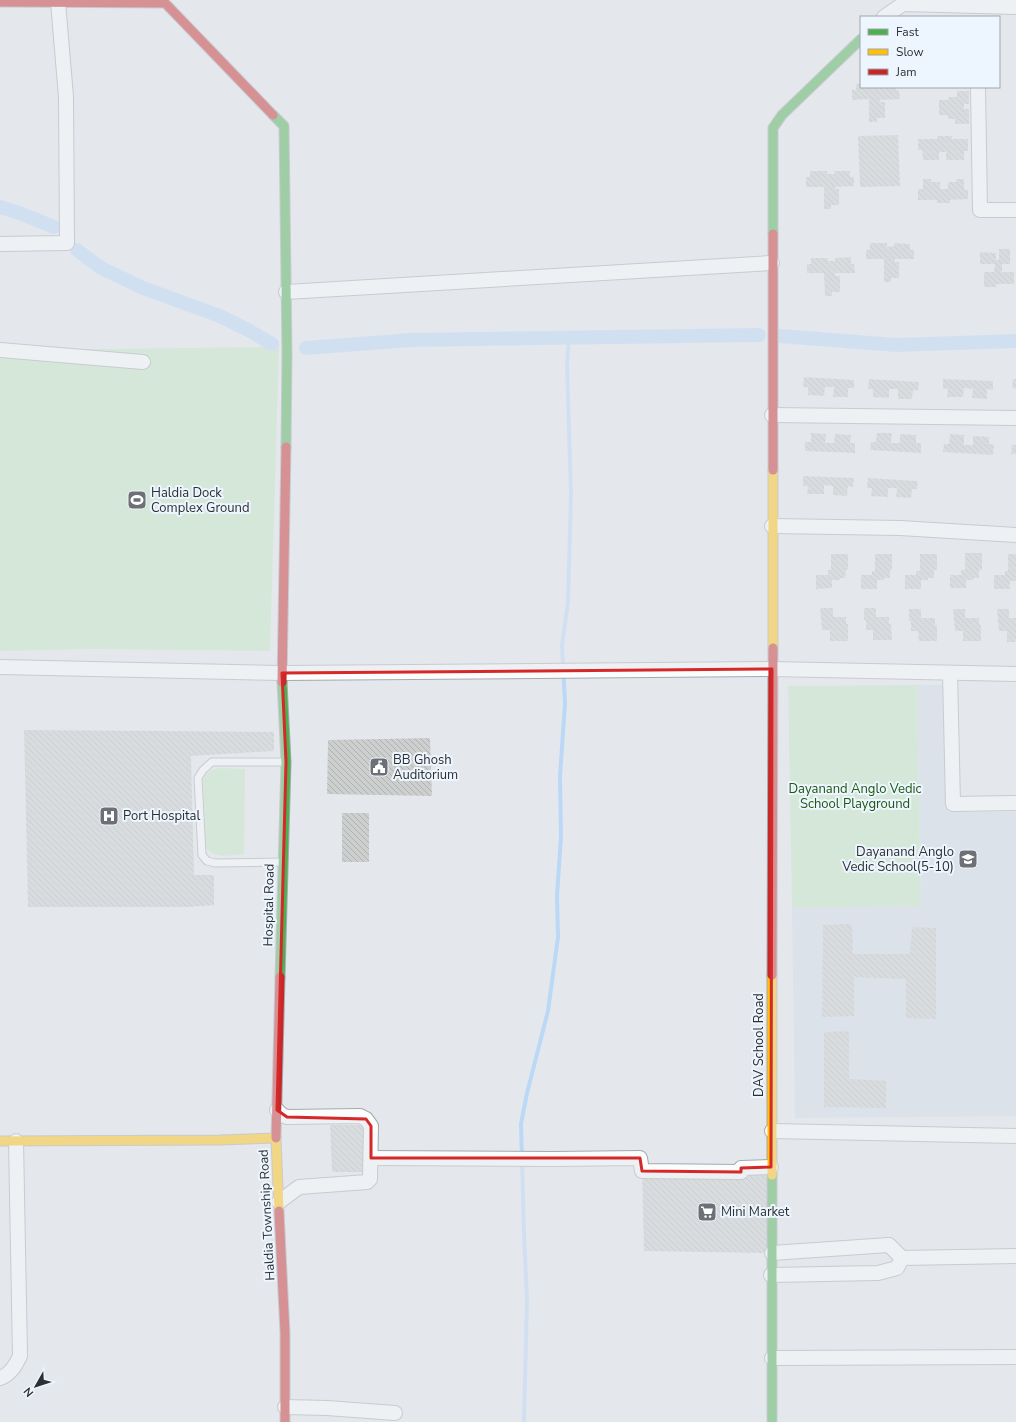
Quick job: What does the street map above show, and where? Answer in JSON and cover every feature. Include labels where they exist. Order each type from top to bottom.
[{"type":"street","name":"Hospital Road","points":[[0,2],[165,3],[284,126],[286,292],[282,673],[286,762],[276,1138]]},
{"type":"street","points":[[0,244],[67,243],[66,97],[58,2]]},
{"type":"street","points":[[885,16],[903,4],[976,12],[1016,8]]},
{"type":"street","name":"DAV School Road","points":[[772,1422],[773,128],[782,115],[860,40]]},
{"type":"street","points":[[978,88],[980,210],[1016,210]]},
{"type":"street","points":[[286,292],[772,263]]},
{"type":"street","points":[[0,350],[143,362]]},
{"type":"street","points":[[772,415],[1016,418]]},
{"type":"street","points":[[772,526],[900,528],[1016,535]]},
{"type":"street","points":[[0,667],[282,673],[772,669],[1016,674]]},
{"type":"street","points":[[950,673],[953,804],[1016,804]]},
{"type":"street","points":[[277,1110],[282,1115],[288,1117],[360,1116],[366,1119],[371,1126],[370,1179],[367,1182],[299,1187],[279,1202]]},
{"type":"street","points":[[772,1131],[1016,1136]]},
{"type":"street","name":"Haldia Township Road","points":[[0,1141],[204,1140],[276,1138],[285,1333],[286,1422]]},
{"type":"street","points":[[0,1378],[4,1377],[15,1366],[20,1356],[16,1141]]},
{"type":"street","points":[[370,1158],[640,1158],[642,1171],[741,1172],[741,1168],[772,1167]]},
{"type":"street","points":[[772,1253],[889,1245],[902,1258],[1016,1256]]},
{"type":"street","points":[[772,1275],[878,1273],[897,1268],[902,1258]]},
{"type":"street","points":[[772,1358],[1016,1357]]},
{"type":"street","points":[[286,1407],[327,1408],[395,1413]]},
{"type":"lane","points":[[283,862],[215,863],[207,861],[202,855],[198,778],[202,770],[212,762],[286,762]]},
{"type":"highlighted area","points":[[772,669],[771,1167],[741,1168],[741,1172],[642,1171],[640,1158],[371,1158],[371,1126],[366,1119],[287,1117],[277,1110],[286,762],[282,673]]},
{"type":"shaded area","name":"Dayanand Anglo Vedic School(5-10)","points":[[917,685],[945,685],[948,812],[1016,812],[1016,1116],[795,1118],[792,908],[921,906]]},
{"type":"green space","name":"Haldia Dock Complex Ground","points":[[279,347],[270,651],[92,649],[0,651],[0,350]]},
{"type":"green space","name":"Dayanand Anglo Vedic School Playground","points":[[917,685],[921,906],[792,908],[788,686]]},
{"type":"green space","points":[[221,768],[245,769],[244,854],[223,856],[213,854],[206,847],[203,781],[206,775],[210,772]]},
{"type":"building","points":[[856,84],[860,84],[860,88],[896,88],[896,90],[899,90],[900,99],[880,100],[880,102],[885,102],[885,118],[877,118],[877,122],[869,122],[869,99],[852,100],[852,90],[856,90]]},
{"type":"building","points":[[957,91],[969,91],[969,104],[964,104],[964,109],[969,109],[969,124],[955,124],[955,119],[948,119],[948,115],[939,115],[939,100],[948,100],[949,97],[957,97]]},
{"type":"building","points":[[898,135],[900,186],[860,187],[858,136]]},
{"type":"building","points":[[937,136],[952,136],[952,139],[968,139],[968,151],[964,151],[964,160],[946,160],[946,152],[939,152],[939,160],[923,160],[922,150],[918,150],[918,139],[937,139]]},
{"type":"building","points":[[810,171],[827,171],[827,174],[835,174],[834,171],[850,171],[850,177],[854,177],[854,186],[835,187],[835,189],[839,189],[839,205],[831,205],[831,209],[824,209],[824,187],[806,187],[806,177],[810,177]]},
{"type":"building","points":[[923,179],[931,179],[931,182],[940,182],[940,189],[948,189],[948,182],[956,182],[956,179],[964,179],[964,190],[968,190],[968,199],[950,200],[950,203],[937,203],[937,200],[918,200],[918,189],[923,189]]},
{"type":"building","points":[[870,243],[887,243],[887,247],[894,246],[894,243],[910,244],[910,250],[914,250],[914,259],[895,259],[895,262],[899,262],[899,278],[891,278],[891,282],[884,282],[884,259],[866,259],[866,250],[870,250]]},
{"type":"building","points":[[999,249],[1010,249],[1010,264],[1002,264],[1002,272],[1014,272],[1014,284],[996,284],[996,287],[984,287],[984,272],[994,272],[995,264],[980,264],[980,252],[996,253],[996,260],[999,260]]},
{"type":"building","points":[[851,257],[851,264],[854,264],[855,273],[835,273],[835,276],[840,276],[840,292],[832,292],[832,296],[825,296],[824,273],[807,273],[807,264],[811,264],[811,258],[828,258],[828,261],[835,261],[835,258]]},
{"type":"building","points":[[804,377],[854,380],[854,388],[848,388],[848,397],[833,397],[834,387],[825,387],[824,396],[808,395],[808,387],[803,387]]},
{"type":"building","points":[[869,379],[919,382],[918,390],[913,390],[912,399],[898,399],[898,389],[889,389],[889,398],[873,397],[873,389],[868,389]]},
{"type":"building","points":[[943,379],[993,381],[993,390],[987,389],[987,399],[972,398],[973,389],[964,388],[963,397],[947,397],[948,389],[943,388]]},
{"type":"building","points":[[1013,379],[1016,379],[1016,389],[1012,388]]},
{"type":"building","points":[[811,433],[826,434],[825,443],[834,443],[835,434],[851,435],[850,443],[855,443],[855,453],[805,451],[805,442],[811,442]]},
{"type":"building","points":[[877,433],[892,433],[891,443],[900,443],[900,434],[916,435],[916,443],[921,443],[921,453],[870,450],[871,442],[876,442]]},
{"type":"building","points":[[950,434],[964,435],[964,445],[973,445],[973,436],[989,437],[989,444],[994,445],[993,455],[943,452],[944,444],[949,444]]},
{"type":"building","points":[[1012,445],[1016,445],[1016,454],[1011,454]]},
{"type":"building","points":[[803,476],[854,478],[853,487],[848,486],[847,496],[833,495],[833,486],[824,485],[824,494],[807,494],[808,486],[803,486]]},
{"type":"building","points":[[868,478],[918,481],[917,489],[912,489],[911,498],[896,497],[897,488],[888,488],[888,497],[871,496],[872,488],[867,488]]},
{"type":"building","points":[[965,553],[982,553],[982,570],[979,570],[979,578],[966,580],[966,588],[950,588],[950,575],[961,575],[961,570],[965,570]]},
{"type":"building","points":[[831,554],[848,554],[848,570],[846,570],[845,578],[840,578],[840,580],[832,580],[832,588],[816,589],[816,575],[828,575],[828,570],[831,570]]},
{"type":"building","points":[[875,554],[892,554],[892,570],[890,570],[890,578],[877,580],[877,589],[861,589],[861,575],[872,575],[872,571],[875,571]]},
{"type":"building","points":[[920,554],[937,554],[937,570],[934,570],[934,578],[921,580],[921,589],[905,589],[905,575],[916,575],[916,571],[920,571]]},
{"type":"building","points":[[1008,554],[1016,554],[1016,581],[1010,581],[1010,589],[994,589],[994,575],[1005,575],[1005,571],[1008,571]]},
{"type":"building","points":[[820,608],[833,608],[833,617],[846,617],[846,624],[848,624],[848,641],[830,641],[830,630],[822,630]]},
{"type":"building","points":[[864,608],[876,608],[876,617],[889,617],[892,640],[873,640],[873,630],[866,630]]},
{"type":"building","points":[[909,609],[921,609],[921,618],[935,618],[935,625],[937,625],[937,641],[919,641],[918,631],[911,631]]},
{"type":"building","points":[[953,609],[965,609],[965,618],[979,618],[979,625],[981,625],[981,641],[963,641],[963,631],[955,631]]},
{"type":"building","points":[[997,609],[1009,609],[1009,618],[1016,618],[1016,642],[1007,642],[1007,631],[999,631]]},
{"type":"building","name":"Port Hospital","points":[[24,730],[274,732],[274,751],[191,756],[194,875],[214,875],[214,905],[188,907],[28,907]]},
{"type":"building","name":"BB Ghosh Auditorium","points":[[430,738],[432,796],[327,794],[328,740]]},
{"type":"building","points":[[342,813],[369,813],[369,862],[342,862]]},
{"type":"building","points":[[852,924],[853,954],[910,954],[912,927],[936,928],[936,1019],[906,1018],[906,979],[854,977],[854,1016],[822,1017],[823,925]]},
{"type":"building","points":[[849,1031],[849,1079],[886,1081],[886,1108],[824,1107],[824,1032]]},
{"type":"building","points":[[330,1125],[364,1125],[363,1172],[332,1172]]},
{"type":"building","name":"Mini Market","points":[[771,1167],[772,1253],[644,1251],[642,1171]]},
{"type":"waterway","points":[[0,207],[54,227]]},
{"type":"waterway","points":[[77,250],[101,268],[143,288],[220,316],[272,344]]},
{"type":"waterway","points":[[306,348],[411,340],[759,335]]},
{"type":"waterway","points":[[780,336],[896,345],[1016,341]]},
{"type":"waterway","points":[[524,1422],[527,1300],[521,1124],[527,1093],[548,1011],[558,937],[557,896],[561,836],[560,776],[565,703],[562,645],[568,602],[571,495],[567,364],[569,337]]},
{"type":"traffic: fast","points":[[773,234],[773,128],[782,115],[860,40]]},
{"type":"traffic: fast","points":[[273,115],[284,126],[287,354],[286,447]]},
{"type":"traffic: fast","points":[[280,977],[286,762],[282,682]]},
{"type":"traffic: fast","points":[[772,1175],[772,1422]]},
{"type":"traffic: slow","points":[[773,470],[773,648]]},
{"type":"traffic: slow","points":[[772,975],[772,1175]]},
{"type":"traffic: slow","points":[[0,1141],[220,1140],[276,1138],[279,1211]]},
{"type":"traffic: jam","points":[[0,2],[165,3],[273,115]]},
{"type":"traffic: jam","points":[[773,234],[773,470]]},
{"type":"traffic: jam","points":[[282,682],[286,447]]},
{"type":"traffic: jam","points":[[772,975],[773,648]]},
{"type":"traffic: jam","points":[[276,1138],[280,977]]},
{"type":"traffic: jam","points":[[279,1211],[285,1333],[285,1422]]},
{"type":"place","name":"Haldia Dock Complex Ground","points":[[137,500]]},
{"type":"place","name":"BB Ghosh Auditorium","points":[[379,767]]},
{"type":"place","name":"Port Hospital","points":[[109,816]]},
{"type":"place","name":"Dayanand Anglo Vedic School(5-10)","points":[[968,859]]},
{"type":"place","name":"Mini Market","points":[[707,1212]]}]
